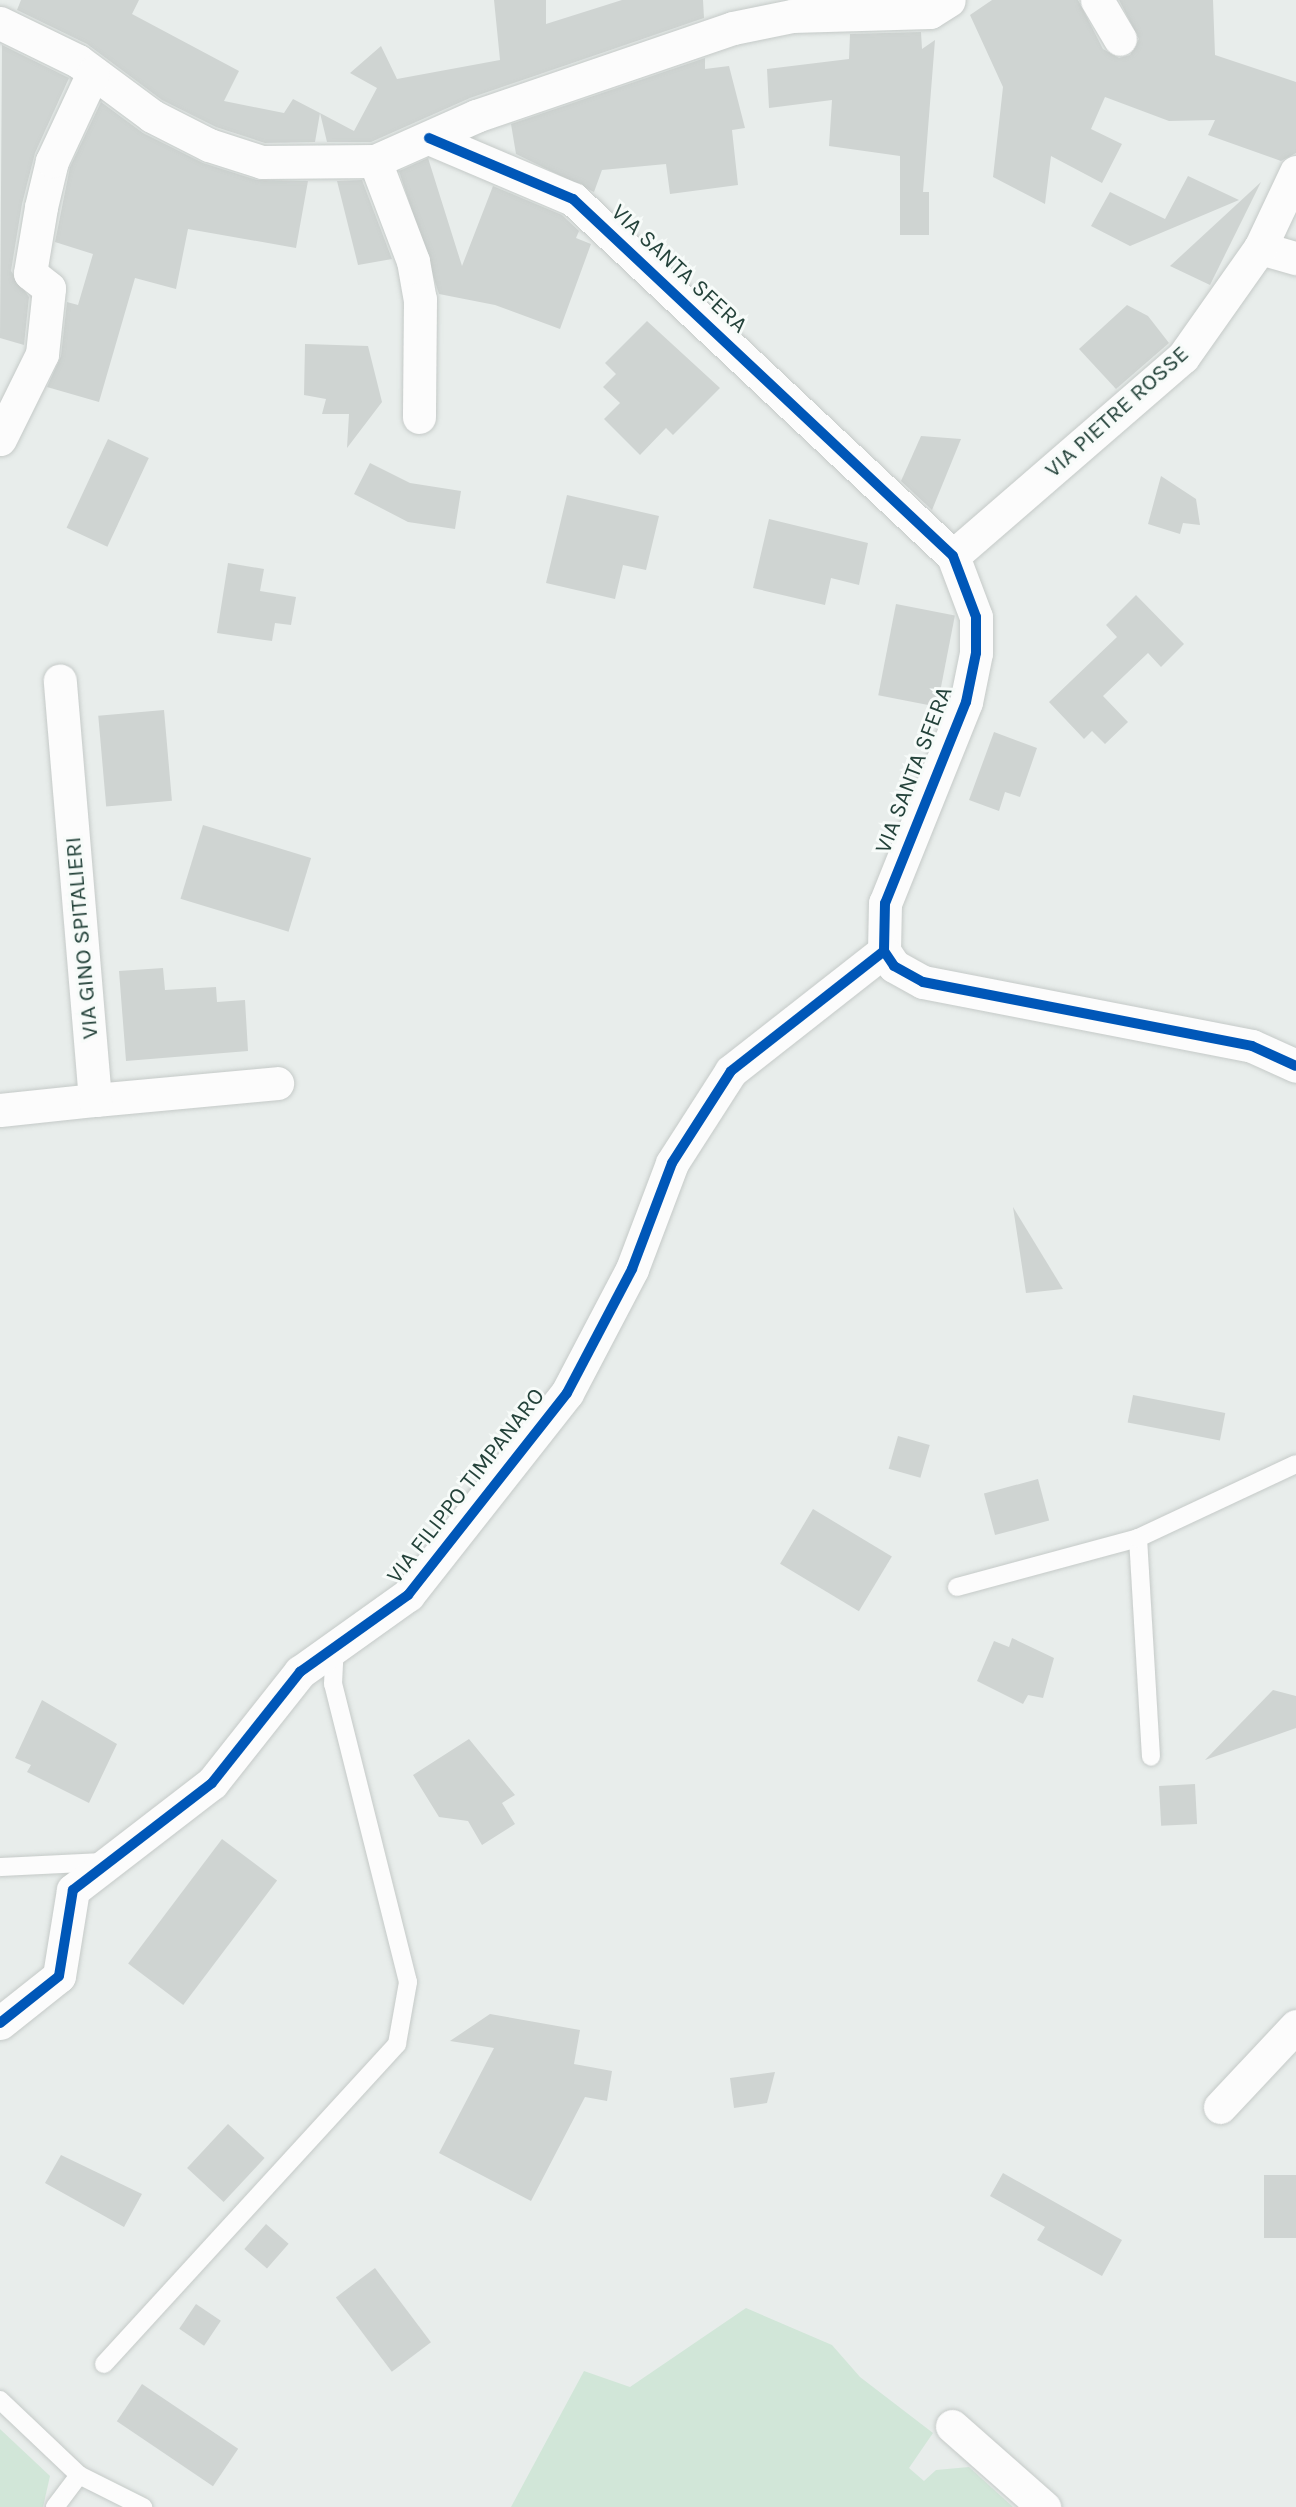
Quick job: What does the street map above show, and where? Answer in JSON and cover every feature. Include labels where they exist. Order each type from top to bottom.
[{"type":"street","points":[[0,23],[93,73],[152,116],[262,162],[375,161],[429,138],[733,28],[792,16],[930,12],[948,0]]},
{"type":"street","points":[[1097,0],[1119,38]]},
{"type":"street","points":[[0,439],[42,354],[49,288],[30,273],[41,206],[52,161],[93,73]]},
{"type":"street","name":"VIA SANTA SFERA","points":[[429,138],[573,199],[953,556],[976,617],[976,653],[966,702],[885,903],[884,951]]},
{"type":"street","points":[[375,161],[413,261],[420,299],[419,417]]},
{"type":"street","name":"VIA PIETRE ROSSE","points":[[953,556],[1183,357],[1260,248],[1296,172]]},
{"type":"street","points":[[1260,248],[1296,258]]},
{"type":"street","name":"VIA GINO SPITALIERI","points":[[60,680],[95,1100]]},
{"type":"street","points":[[884,951],[894,966],[923,982],[1252,1046],[1296,1066]]},
{"type":"street","name":"VIA FILIPPO TIMPANARO","points":[[0,2022],[59,1976],[73,1890],[104,1861],[212,1783],[300,1672],[335,1644],[371,1626],[408,1595],[567,1393],[632,1269],[672,1163],[731,1071],[884,951]]},
{"type":"street","points":[[0,1110],[277,1083]]},
{"type":"street","points":[[1220,2107],[1296,2026]]},
{"type":"street","points":[[952,2426],[1044,2507]]},
{"type":"lane","points":[[957,1587],[1138,1538],[1296,1464]]},
{"type":"lane","points":[[1138,1538],[1152,1757]]},
{"type":"lane","points":[[104,2364],[397,2044],[408,1982],[333,1684],[335,1644]]},
{"type":"lane","points":[[0,1867],[104,1861]]},
{"type":"lane","points":[[0,2400],[79,2476],[143,2507]]},
{"type":"lane","points":[[55,2507],[79,2476]]},
{"type":"green space","points":[[746,2308],[832,2345],[860,2377],[933,2433],[909,2468],[924,2481],[936,2470],[969,2467],[1013,2507],[511,2507],[584,2371],[630,2387]]},
{"type":"green space","points":[[0,2429],[50,2476],[43,2507],[0,2507]]},
{"type":"building","points":[[21,0],[139,0],[132,14],[239,71],[224,101],[284,113],[293,99],[320,113],[315,142],[265,143],[216,127],[162,100],[87,44],[17,10]]},
{"type":"building","points":[[494,0],[546,0],[546,24],[622,0],[703,0],[704,18],[470,98],[371,142],[327,142],[320,113],[354,131],[377,88],[350,73],[381,46],[397,79],[500,60]]},
{"type":"building","points":[[992,0],[1078,0],[1103,49],[1119,58],[1130,55],[1139,39],[1119,0],[1213,0],[1215,55],[1296,82],[1296,153],[1281,161],[1208,135],[1215,120],[1169,121],[1105,97],[1091,129],[1122,144],[1102,183],[1051,156],[1045,204],[993,177],[1003,87],[970,15]]},
{"type":"building","points":[[921,32],[922,49],[935,40],[923,192],[929,192],[929,235],[900,235],[900,156],[829,146],[832,100],[769,108],[767,69],[849,59],[850,34]]},
{"type":"building","points":[[2,45],[69,78],[35,153],[22,204],[11,271],[29,297],[24,345],[0,338]]},
{"type":"building","points":[[705,58],[705,69],[729,66],[745,128],[732,130],[738,185],[670,194],[666,164],[602,170],[594,192],[516,154],[511,124]]},
{"type":"building","points":[[101,102],[143,133],[203,163],[257,180],[308,181],[296,248],[188,229],[176,289],[135,278],[99,402],[47,387],[61,356],[67,302],[78,305],[93,254],[55,242],[70,167]]},
{"type":"building","points":[[428,158],[462,266],[493,186],[562,215],[579,231],[576,238],[591,244],[560,329],[495,305],[439,294],[399,171]]},
{"type":"building","points":[[1188,176],[1239,200],[1130,246],[1091,226],[1110,192],[1165,219]]},
{"type":"building","points":[[362,180],[392,259],[358,265],[337,181]]},
{"type":"building","points":[[1261,182],[1210,285],[1170,266]]},
{"type":"building","points":[[1127,305],[1148,316],[1169,343],[1116,389],[1079,349]]},
{"type":"building","points":[[647,321],[720,388],[673,435],[666,428],[640,455],[604,419],[620,403],[603,387],[616,374],[605,363]]},
{"type":"building","points":[[305,344],[368,346],[382,402],[347,448],[349,414],[322,414],[326,399],[304,395]]},
{"type":"building","points":[[921,436],[961,439],[932,510],[901,481]]},
{"type":"building","points":[[108,439],[149,458],[107,547],[67,528]]},
{"type":"building","points":[[370,463],[410,483],[461,491],[455,529],[408,522],[354,494]]},
{"type":"building","points":[[1161,476],[1196,499],[1200,525],[1183,523],[1180,534],[1148,524]]},
{"type":"building","points":[[567,495],[659,516],[646,570],[623,565],[615,599],[546,583]]},
{"type":"building","points":[[769,519],[868,543],[859,585],[831,578],[825,605],[753,588]]},
{"type":"building","points":[[228,563],[264,569],[260,591],[296,597],[291,625],[275,623],[272,641],[217,633]]},
{"type":"building","points":[[1136,595],[1184,644],[1161,667],[1148,653],[1103,696],[1128,722],[1105,744],[1092,731],[1084,739],[1049,702],[1117,637],[1106,625]]},
{"type":"building","points":[[896,604],[955,615],[937,707],[878,695]]},
{"type":"building","points":[[164,710],[172,801],[106,806],[98,716]]},
{"type":"building","points":[[994,732],[1037,748],[1020,797],[1005,792],[999,811],[969,800]]},
{"type":"building","points":[[203,825],[311,858],[289,932],[180,899]]},
{"type":"building","points":[[163,968],[165,990],[216,987],[217,1002],[245,1000],[248,1051],[126,1061],[119,971]]},
{"type":"building","points":[[1013,1207],[1063,1289],[1026,1293]]},
{"type":"building","points":[[1133,1395],[1225,1413],[1220,1440],[1128,1422]]},
{"type":"building","points":[[898,1436],[930,1445],[920,1478],[889,1469]]},
{"type":"building","points":[[1038,1479],[1049,1521],[995,1535],[984,1493]]},
{"type":"building","points":[[813,1509],[892,1556],[859,1611],[780,1564]]},
{"type":"building","points":[[1012,1638],[1054,1658],[1043,1698],[1028,1695],[1023,1704],[977,1681],[994,1641],[1009,1647]]},
{"type":"building","points":[[1273,1690],[1296,1696],[1296,1728],[1205,1760]]},
{"type":"building","points":[[42,1700],[117,1744],[89,1803],[27,1772],[31,1765],[15,1758]]},
{"type":"building","points":[[469,1739],[515,1795],[502,1803],[515,1824],[482,1845],[468,1821],[439,1817],[413,1775]]},
{"type":"building","points":[[1195,1784],[1197,1824],[1161,1826],[1159,1786]]},
{"type":"building","points":[[222,1839],[277,1881],[183,2005],[128,1964]]},
{"type":"building","points":[[490,2014],[580,2030],[574,2064],[612,2071],[607,2101],[585,2097],[531,2201],[439,2153],[494,2048],[450,2041]]},
{"type":"building","points":[[775,2072],[767,2103],[734,2108],[730,2078]]},
{"type":"building","points":[[228,2124],[265,2158],[224,2202],[187,2168]]},
{"type":"building","points":[[61,2155],[142,2194],[124,2227],[45,2183]]},
{"type":"building","points":[[1003,2173],[1122,2240],[1102,2276],[1037,2240],[1045,2227],[990,2196]]},
{"type":"building","points":[[1264,2175],[1296,2175],[1296,2238],[1264,2238]]},
{"type":"building","points":[[266,2224],[289,2244],[267,2269],[244,2249]]},
{"type":"building","points":[[375,2268],[431,2342],[392,2372],[336,2297]]},
{"type":"building","points":[[196,2304],[221,2321],[204,2346],[179,2329]]},
{"type":"building","points":[[142,2384],[238,2449],[213,2486],[117,2421]]},
{"type":"cycle path","points":[[429,138],[573,199],[953,556],[976,617],[976,653],[966,702],[885,903],[884,951],[894,966],[923,982],[1252,1046],[1296,1066]]},
{"type":"cycle path","points":[[0,2023],[59,1976],[73,1890],[212,1783],[300,1672],[408,1595],[567,1393],[632,1269],[672,1163],[731,1071],[884,951]]}]
